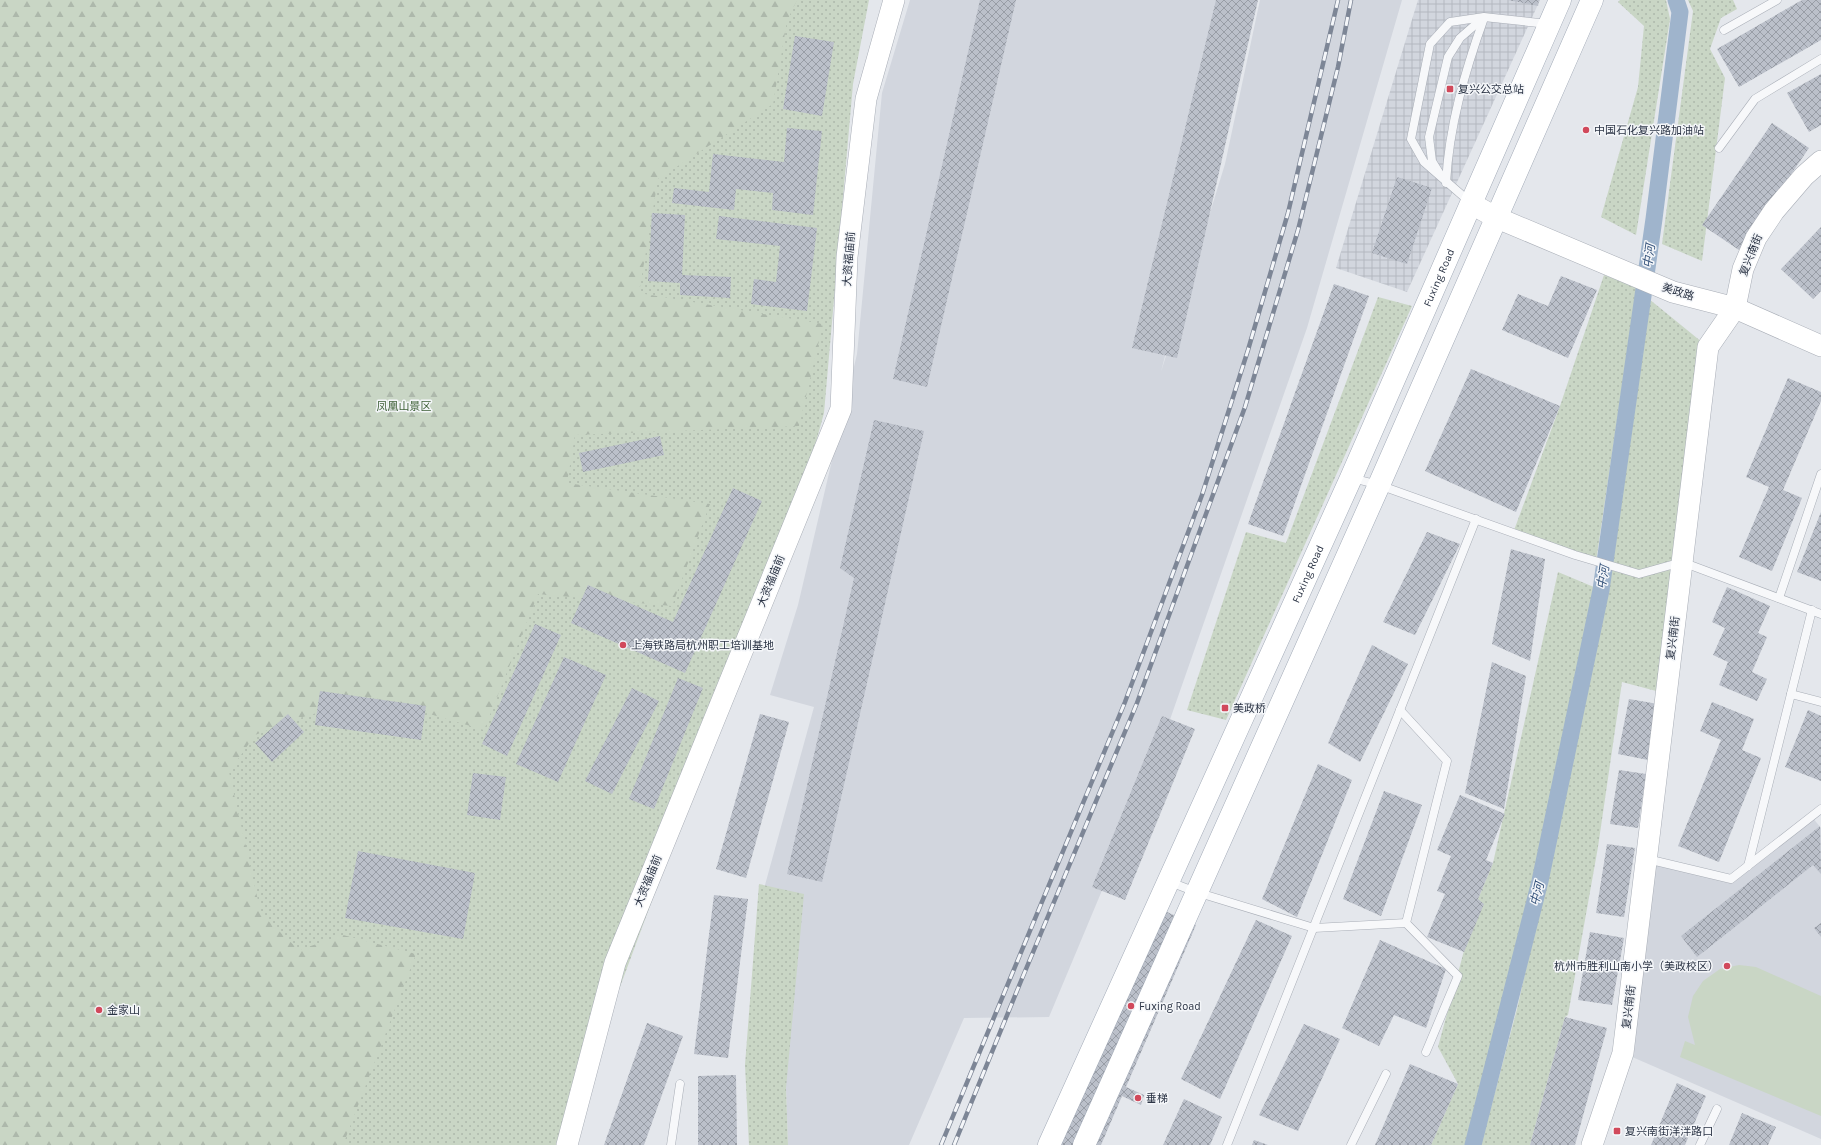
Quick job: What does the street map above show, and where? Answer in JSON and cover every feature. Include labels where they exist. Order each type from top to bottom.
[{"type":"main road","name":"Fuxing Road","points":[[1049,1145],[1351,478],[1560,0]]},
{"type":"main road","points":[[1084,1145],[1379,485],[1495,217],[1592,0]]},
{"type":"street","name":"大资福庙前","points":[[567,1145],[615,963],[841,409],[847,257],[866,100],[894,0]]},
{"type":"street","name":"复兴南街","points":[[1592,1145],[1623,1053],[1708,347],[1735,308],[1743,269],[1756,238],[1774,211],[1804,176],[1821,161]]},
{"type":"street","name":"美政路","points":[[1472,204],[1495,217],[1673,292],[1735,308],[1821,346]]},
{"type":"lane","points":[[1724,30],[1777,0]]},
{"type":"lane","points":[[1472,204],[1446,183],[1424,162],[1411,140],[1430,44],[1450,22],[1484,17],[1549,24]]},
{"type":"lane","points":[[1446,183],[1432,161],[1429,138],[1448,57],[1460,38],[1484,17]]},
{"type":"lane","points":[[1446,183],[1449,142],[1469,59],[1484,17]]},
{"type":"lane","points":[[1719,148],[1755,99],[1821,59]]},
{"type":"lane","points":[[1779,598],[1821,474]]},
{"type":"lane","points":[[1351,478],[1379,485],[1575,554],[1638,574],[1682,562],[1821,614]]},
{"type":"lane","points":[[1227,1145],[1476,519]]},
{"type":"lane","points":[[1748,866],[1812,610]]},
{"type":"lane","points":[[1791,694],[1821,702]]},
{"type":"lane","points":[[1400,710],[1447,762],[1406,923]]},
{"type":"lane","points":[[1647,859],[1731,879],[1821,810]]},
{"type":"lane","points":[[1168,881],[1196,892],[1314,928],[1406,923],[1458,976],[1426,1052]]},
{"type":"lane","points":[[1351,1145],[1386,1074]]},
{"type":"lane","points":[[671,1145],[680,1084]]},
{"type":"lane","points":[[1700,1145],[1717,1109]]},
{"type":"shaded area","points":[[910,0],[1254,0],[1161,372],[1225,164],[1260,0],[1402,0],[1307,328],[1152,771],[1049,1017],[964,1018],[909,1145],[788,1145],[786,1088],[765,885],[814,707],[770,695],[798,605],[857,354],[882,93]]},
{"type":"shaded area","points":[[1418,0],[1540,0],[1407,292],[1336,268]]},
{"type":"shaded area","name":"杭州市胜利山南小学（美政校区）","points":[[1812,817],[1821,828],[1821,1139],[1623,1053],[1647,859],[1731,879]]},
{"type":"green space","name":"凤凰山景区","points":[[0,0],[869,0],[853,84],[824,413],[799,504],[607,1022],[556,1145],[0,1145]]},
{"type":"green space","name":"凤凰山景区","points":[[0,0],[797,0],[787,21],[773,104],[658,179],[639,293],[823,324],[799,426],[575,435],[567,483],[710,504],[672,606],[538,594],[484,730],[372,697],[296,719],[255,735],[229,772],[261,914],[299,950],[343,935],[416,954],[343,1145],[0,1145]]},
{"type":"green space","points":[[1620,0],[1666,0],[1670,19],[1636,235],[1601,217],[1638,87],[1644,26],[1618,2]]},
{"type":"green space","points":[[1688,0],[1733,0],[1737,9],[1721,18],[1710,49],[1725,78],[1702,261],[1662,244],[1693,11]]},
{"type":"green space","points":[[1604,275],[1637,287],[1596,561],[1513,533],[1560,406]]},
{"type":"green space","points":[[1378,297],[1412,306],[1226,720],[1187,710],[1246,532],[1286,543]]},
{"type":"green space","points":[[1649,299],[1708,347],[1660,692],[1622,682],[1598,847],[1568,1015],[1565,1017],[1530,1145],[1481,1145],[1517,1009],[1562,810],[1610,578]]},
{"type":"green space","points":[[1558,572],[1601,590],[1563,771],[1511,996],[1465,1145],[1431,1145],[1458,1084],[1438,1047],[1478,899],[1493,863]]},
{"type":"green space","points":[[759,884],[804,894],[786,1088],[788,1145],[749,1145],[745,1065]]},
{"type":"green space","points":[[1739,965],[1756,967],[1821,996],[1821,1116],[1680,1057],[1685,1041],[1695,1045],[1688,1017],[1693,996],[1703,981],[1720,969]]},
{"type":"building","points":[[980,0],[1016,0],[927,387],[893,379]]},
{"type":"building","points":[[1216,0],[1258,0],[1177,358],[1132,348]]},
{"type":"building","points":[[1508,0],[1539,0],[1538,6]]},
{"type":"building","points":[[1802,0],[1821,0],[1821,40],[1739,87],[1717,49]]},
{"type":"building","points":[[795,36],[834,42],[822,116],[783,109]]},
{"type":"building","points":[[1821,74],[1821,125],[1809,132],[1787,93]]},
{"type":"building","points":[[1772,123],[1809,148],[1739,250],[1702,225]]},
{"type":"building","points":[[787,128],[822,131],[813,215],[772,210],[773,193],[736,189],[734,210],[672,203],[674,188],[709,192],[713,154],[784,162]]},
{"type":"building","points":[[1397,177],[1432,188],[1407,264],[1372,253]]},
{"type":"building","points":[[652,213],[685,215],[682,275],[731,277],[730,298],[680,295],[680,283],[648,281]]},
{"type":"building","points":[[719,216],[817,228],[807,311],[751,304],[754,279],[776,282],[780,246],[716,239]]},
{"type":"building","points":[[1821,227],[1821,291],[1813,299],[1781,269]]},
{"type":"building","points":[[1561,276],[1597,290],[1568,358],[1502,330],[1518,294],[1548,306]]},
{"type":"building","points":[[1334,284],[1369,296],[1283,536],[1248,524]]},
{"type":"building","points":[[1471,369],[1560,406],[1516,512],[1425,471]]},
{"type":"building","points":[[1788,378],[1821,392],[1821,401],[1783,490],[1802,498],[1772,571],[1739,557],[1769,487],[1746,477]]},
{"type":"building","points":[[874,420],[924,431],[822,882],[787,874],[854,578],[840,568]]},
{"type":"building","points":[[660,436],[664,455],[583,472],[579,453]]},
{"type":"building","points":[[733,488],[762,501],[685,673],[571,623],[588,585],[673,622]]},
{"type":"building","points":[[1821,512],[1821,581],[1797,572]]},
{"type":"building","points":[[1427,532],[1460,544],[1415,635],[1383,622]]},
{"type":"building","points":[[1511,549],[1545,559],[1530,661],[1492,644]]},
{"type":"building","points":[[1727,587],[1770,606],[1758,633],[1767,637],[1752,672],[1767,679],[1757,701],[1719,685],[1728,662],[1713,655],[1725,628],[1712,622]]},
{"type":"building","points":[[535,624],[561,635],[507,756],[482,744]]},
{"type":"building","points":[[1372,645],[1408,664],[1360,762],[1328,743]]},
{"type":"building","points":[[564,657],[606,675],[558,782],[516,764]]},
{"type":"building","points":[[1492,662],[1526,676],[1504,809],[1465,793]]},
{"type":"building","points":[[678,678],[703,688],[654,809],[629,799]]},
{"type":"building","points":[[632,688],[659,701],[612,794],[585,781]]},
{"type":"building","points":[[320,691],[426,706],[421,740],[315,725]]},
{"type":"building","points":[[1629,699],[1658,704],[1648,760],[1618,754]]},
{"type":"building","points":[[1712,702],[1754,719],[1742,750],[1761,758],[1719,862],[1678,846],[1721,740],[1700,731]]},
{"type":"building","points":[[1808,710],[1821,716],[1821,781],[1785,767]]},
{"type":"building","points":[[288,714],[304,732],[272,762],[255,743]]},
{"type":"building","points":[[760,714],[789,722],[746,878],[716,869]]},
{"type":"building","points":[[1162,716],[1195,729],[1125,900],[1092,887]]},
{"type":"building","points":[[1318,764],[1352,780],[1297,917],[1262,899]]},
{"type":"building","points":[[1619,770],[1646,774],[1638,828],[1610,824]]},
{"type":"building","points":[[473,773],[506,777],[500,820],[467,815]]},
{"type":"building","points":[[1384,791],[1422,805],[1381,916],[1343,899]]},
{"type":"building","points":[[1460,795],[1505,814],[1486,860],[1493,863],[1478,899],[1484,904],[1464,952],[1427,937],[1445,894],[1437,891],[1451,856],[1437,850]]},
{"type":"building","points":[[1820,826],[1821,874],[1813,865],[1697,957],[1681,936]]},
{"type":"building","points":[[1607,844],[1635,848],[1624,917],[1596,913]]},
{"type":"building","points":[[358,851],[475,873],[463,939],[345,918]]},
{"type":"building","points":[[714,895],[748,899],[728,1058],[694,1054]]},
{"type":"building","name":"Fuxing Road","points":[[1147,903],[1196,925],[1126,1087],[1144,1095],[1141,1105],[1122,1096],[1101,1145],[1042,1145]]},
{"type":"building","points":[[1256,920],[1292,936],[1220,1099],[1181,1079]]},
{"type":"building","points":[[1821,923],[1821,937],[1814,928]]},
{"type":"building","points":[[1590,932],[1624,938],[1612,1005],[1578,1000]]},
{"type":"building","points":[[1380,940],[1446,969],[1426,1028],[1394,1015],[1379,1046],[1342,1028]]},
{"type":"building","points":[[1565,1017],[1607,1028],[1575,1145],[1530,1145]]},
{"type":"building","points":[[647,1023],[683,1036],[644,1145],[604,1145]]},
{"type":"building","points":[[1304,1024],[1340,1039],[1298,1131],[1259,1115]]},
{"type":"building","points":[[1410,1064],[1458,1084],[1431,1145],[1375,1145]]},
{"type":"building","points":[[736,1075],[737,1145],[698,1145],[698,1076]]},
{"type":"building","points":[[1677,1083],[1706,1096],[1685,1145],[1651,1145]]},
{"type":"building","points":[[1184,1099],[1222,1117],[1210,1145],[1163,1145]]},
{"type":"building","points":[[1742,1113],[1776,1127],[1768,1145],[1729,1145]]},
{"type":"building","points":[[1254,1140],[1268,1145],[1252,1145]]},
{"type":"waterway","name":"中河","points":[[1473,1145],[1540,881],[1601,590],[1654,219],[1680,12],[1676,0]]},
{"type":"railway","points":[[941,1145],[1125,702],[1202,495],[1248,350],[1288,213],[1338,0]]},
{"type":"railway","points":[[954,1145],[1137,703],[1245,407],[1298,230],[1338,67],[1351,0]]},
{"type":"place","name":"复兴公交总站","points":[[1450,89]]},
{"type":"place","name":"中国石化复兴路加油站","points":[[1586,130]]},
{"type":"place","name":"上海铁路局杭州职工培训基地","points":[[623,645]]},
{"type":"place","name":"美政桥","points":[[1225,708]]},
{"type":"place","name":"杭州市胜利山南小学（美政校区）","points":[[1727,966]]},
{"type":"place","name":"Fuxing Road","points":[[1131,1006]]},
{"type":"place","name":"金家山","points":[[99,1010]]},
{"type":"place","name":"垂梯","points":[[1138,1098]]},
{"type":"place","name":"复兴南街洋泮路口","points":[[1617,1131]]}]
